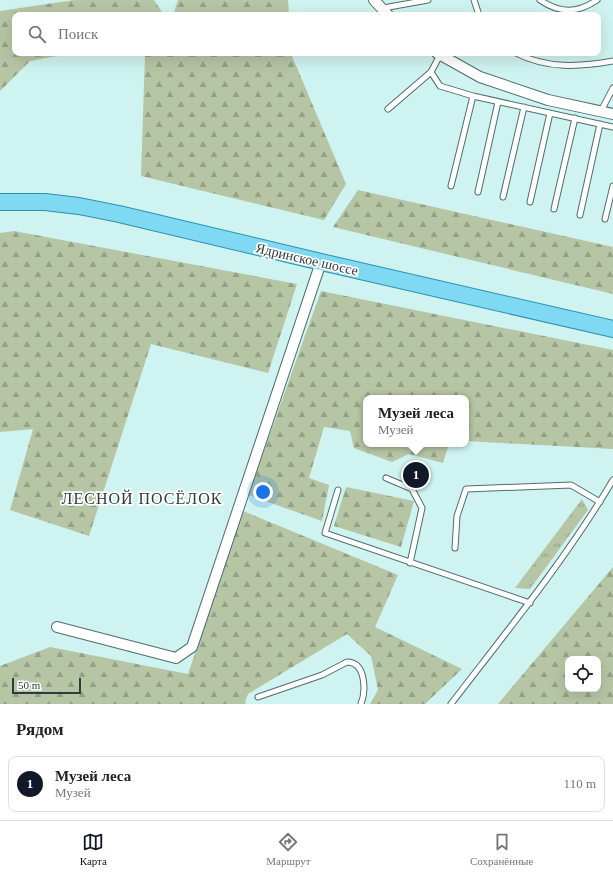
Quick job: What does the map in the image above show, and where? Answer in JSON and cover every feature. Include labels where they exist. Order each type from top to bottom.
[{"type":"main road","name":"Ядринское шоссе","points":[[0,202],[45,202],[86,207],[126,215],[321,262],[613,329]]},
{"type":"street","points":[[374,0],[385,12]]},
{"type":"street","points":[[443,56],[480,77],[548,100],[613,114]]},
{"type":"street","points":[[57,627],[176,658],[192,647],[321,262]]},
{"type":"lane","points":[[385,12],[428,0]]},
{"type":"lane","points":[[474,0],[478,12]]},
{"type":"lane","points":[[540,0],[557,9],[568,11],[581,9],[596,0]]},
{"type":"lane","points":[[388,109],[430,72],[438,56]]},
{"type":"lane","points":[[523,56],[556,66],[587,65],[613,61]]},
{"type":"lane","points":[[430,72],[440,86],[473,96],[613,127]]},
{"type":"lane","points":[[600,111],[613,88]]},
{"type":"lane","points":[[451,186],[473,96]]},
{"type":"lane","points":[[478,192],[498,102]]},
{"type":"lane","points":[[503,197],[524,108]]},
{"type":"lane","points":[[530,202],[550,113]]},
{"type":"lane","points":[[554,209],[576,118]]},
{"type":"lane","points":[[580,215],[600,124]]},
{"type":"lane","points":[[605,219],[613,186]]},
{"type":"lane","points":[[386,478],[412,490],[422,508],[410,562]]},
{"type":"lane","points":[[451,704],[530,602],[600,502],[613,480]]},
{"type":"lane","points":[[455,548],[458,516],[466,489],[571,486],[600,502]]},
{"type":"lane","points":[[338,490],[325,533],[530,602]]},
{"type":"lane","points":[[258,697],[322,675],[347,662],[351,662],[356,664],[361,672],[364,682],[364,694],[361,704]]},
{"type":"green space","points":[[74,0],[154,0],[162,12],[12,12],[12,56],[57,56],[30,61],[0,91],[0,11]]},
{"type":"green space","points":[[178,0],[288,0],[289,12],[174,12]]},
{"type":"green space","points":[[145,56],[292,56],[346,184],[324,220],[141,176]]},
{"type":"green space","points":[[358,190],[613,247],[613,294],[333,227]]},
{"type":"green space","points":[[14,231],[297,284],[268,373],[151,344],[89,536],[10,510],[33,429],[0,432],[0,233]]},
{"type":"green space","points":[[321,291],[613,350],[613,449],[469,441],[469,395],[363,395],[363,447],[448,447],[443,463],[409,454],[392,462],[354,448],[350,431],[324,427],[309,478],[329,485],[322,521],[248,495]]},
{"type":"green space","points":[[346,487],[414,501],[401,547],[334,526]]},
{"type":"green space","points":[[582,499],[588,510],[530,589],[515,588]]},
{"type":"green space","points":[[243,511],[398,575],[375,627],[462,669],[425,704],[370,704],[378,690],[371,656],[347,634],[248,694],[245,702],[246,704],[0,704],[0,666],[50,647],[188,674]]},
{"type":"green space","points":[[613,567],[613,704],[498,704]]},
{"type":"place","name":"Музей леса","points":[[416,475]]},
{"type":"district","name":"ЛЕСНОЙ ПОСЁЛОК","points":[[142,498]]}]
